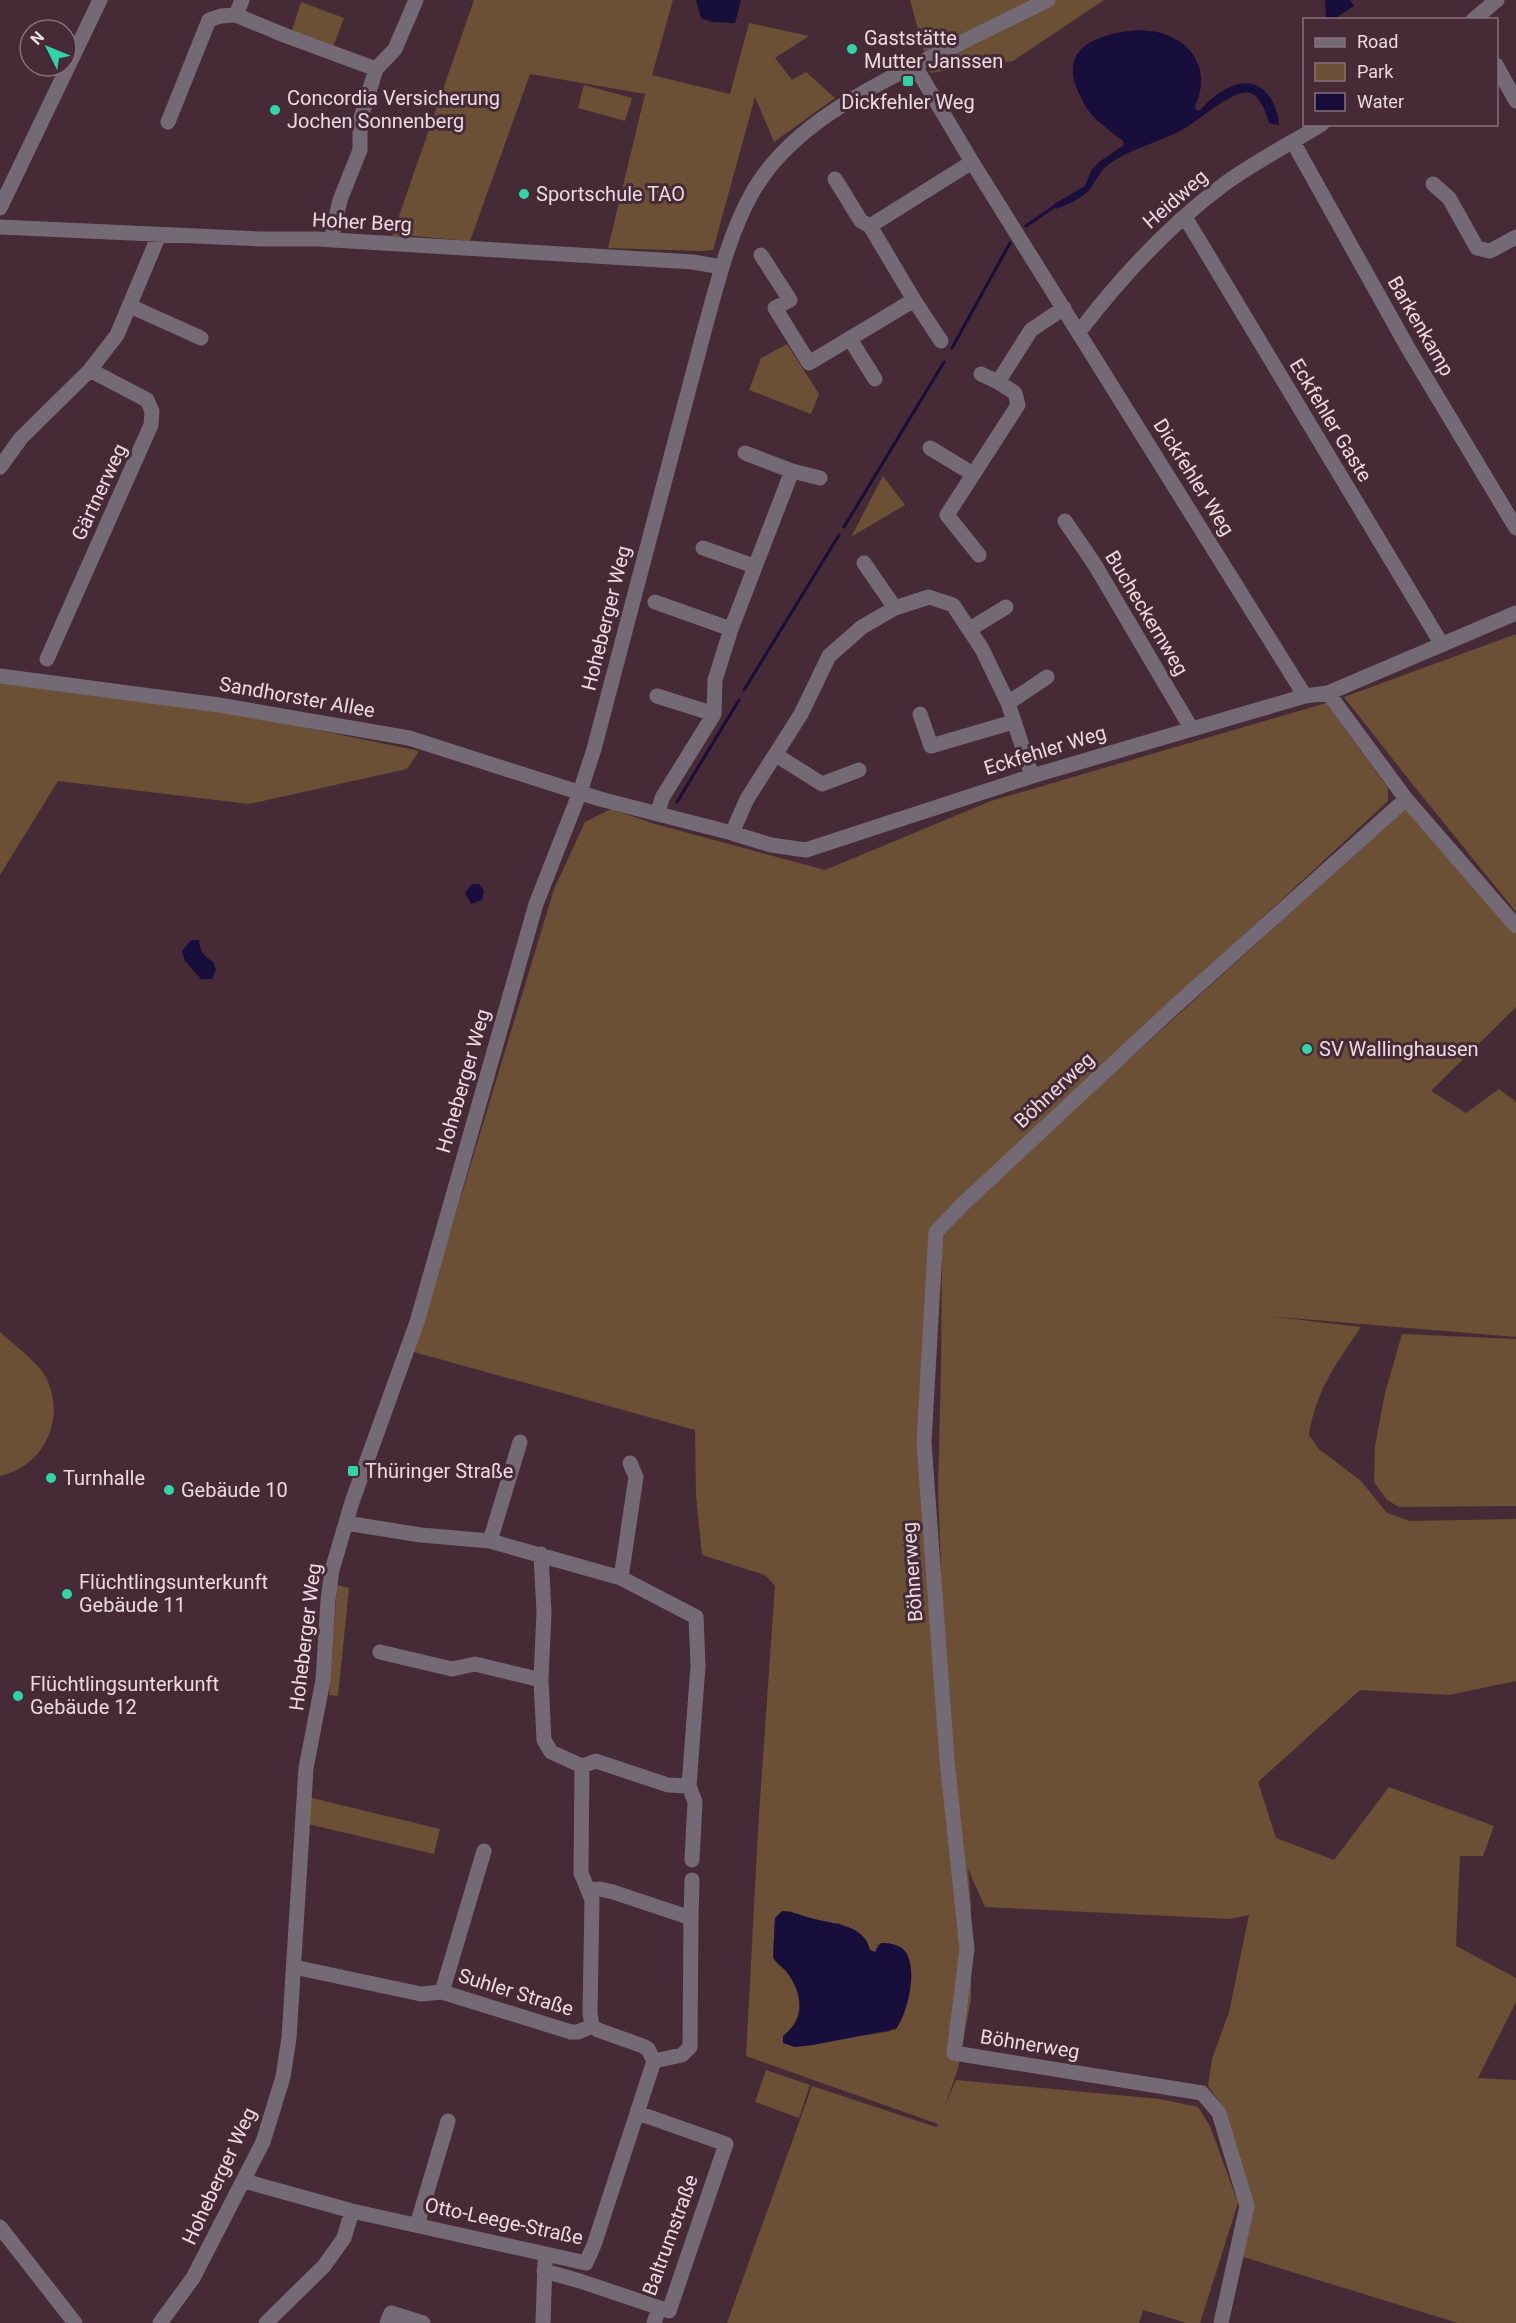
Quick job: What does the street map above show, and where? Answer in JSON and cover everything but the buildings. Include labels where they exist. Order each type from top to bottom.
[{"type":"street","points":[[0,208],[100,0]]},
{"type":"street","points":[[236,15],[242,0]]},
{"type":"street","points":[[330,240],[340,200],[360,150],[360,120],[376,69],[395,49],[416,0]]},
{"type":"street","name":"Hoheberger Weg","points":[[160,2323],[193,2278],[244,2181],[266,2131],[283,2077],[289,2038],[306,1768],[323,1680],[332,1570],[346,1523],[417,1322],[536,904],[580,792],[594,749],[722,267],[751,195],[771,166],[811,128],[877,85],[1048,0]]},
{"type":"street","points":[[1475,18],[1497,0]]},
{"type":"street","points":[[168,122],[210,20],[221,16],[236,15],[376,69]]},
{"type":"street","name":"Dickfehler Weg","points":[[915,66],[972,162],[1305,696]]},
{"type":"street","points":[[1498,67],[1516,102]]},
{"type":"street","name":"Heidweg","points":[[1079,332],[1108,294],[1147,251],[1185,217],[1224,184],[1319,126]]},
{"type":"street","name":"Barkenkamp","points":[[1293,142],[1408,348],[1516,528]]},
{"type":"street","points":[[870,226],[972,162]]},
{"type":"street","points":[[835,179],[861,221],[870,226],[941,341]]},
{"type":"street","points":[[1433,184],[1449,198],[1478,248],[1490,251],[1516,237]]},
{"type":"street","name":"Eckfehler Gaste","points":[[1185,217],[1440,644]]},
{"type":"street","name":"Hoher Berg","points":[[0,227],[330,240],[693,262],[722,267]]},
{"type":"street","points":[[0,467],[21,438],[90,370],[117,335],[159,235]]},
{"type":"street","points":[[761,255],[790,300],[775,308],[809,363],[914,300]]},
{"type":"street","points":[[130,306],[201,338]]},
{"type":"street","points":[[998,382],[1030,330],[1064,308]]},
{"type":"street","points":[[850,339],[875,379]]},
{"type":"street","name":"Gärtnerweg","points":[[47,659],[151,425],[152,411],[147,400],[90,370]]},
{"type":"street","points":[[979,555],[946,515],[1018,405],[1015,393],[981,374]]},
{"type":"street","points":[[930,448],[973,474]]},
{"type":"street","points":[[745,453],[792,471],[820,478]]},
{"type":"street","points":[[658,813],[662,798],[714,714],[715,680],[731,629],[792,471]]},
{"type":"street","name":"Bucheckernweg","points":[[1065,521],[1095,565],[1191,728]]},
{"type":"street","points":[[703,548],[754,566]]},
{"type":"street","points":[[864,563],[895,608]]},
{"type":"street","points":[[732,833],[747,799],[801,714],[829,656],[862,627],[895,608],[929,597],[953,605],[982,649],[1008,703],[1032,776]]},
{"type":"street","points":[[655,602],[731,629]]},
{"type":"street","points":[[969,629],[1006,607]]},
{"type":"street","name":"Eckfehler Weg","points":[[580,792],[771,845],[806,850],[1032,776],[1191,728],[1305,696],[1328,693],[1516,613]]},
{"type":"street","name":"Sandhorster Allee","points":[[0,676],[219,705],[409,738],[580,792]]},
{"type":"street","points":[[1008,703],[1047,677]]},
{"type":"street","points":[[1328,693],[1406,799],[1516,926]]},
{"type":"street","points":[[657,696],[714,714]]},
{"type":"street","points":[[920,714],[931,746],[1013,722]]},
{"type":"street","points":[[776,754],[822,784],[859,770]]},
{"type":"street","name":"Böhnerweg","points":[[1221,2323],[1247,2206],[1219,2113],[1202,2093],[954,2053],[967,1949],[947,1760],[924,1442],[936,1232],[972,1194],[1172,1009],[1406,799]]},
{"type":"street","points":[[490,1541],[520,1442]]},
{"type":"street","points":[[621,1578],[636,1477],[630,1463]]},
{"type":"street","points":[[346,1523],[421,1535],[490,1541],[541,1554],[621,1578],[696,1617],[698,1666],[690,1786],[695,1802],[692,1860]]},
{"type":"street","points":[[541,1554],[544,1612],[542,1680],[544,1740],[551,1752],[582,1766],[596,1761],[668,1785],[690,1786]]},
{"type":"street","points":[[380,1652],[452,1669],[475,1664],[542,1680]]},
{"type":"street","points":[[582,1766],[581,1873],[592,1900],[590,2013],[592,2026]]},
{"type":"street","points":[[442,1992],[484,1851]]},
{"type":"street","points":[[654,2061],[682,2055],[690,2047],[692,1880]]},
{"type":"street","points":[[588,1890],[600,1889],[613,1892],[692,1918]]},
{"type":"street","name":"Suhler Straße","points":[[294,1967],[421,1994],[442,1992],[571,2032],[578,2032],[592,2026],[643,2046],[648,2049],[654,2061]]},
{"type":"street","name":"Otto-Leege-Straße","points":[[244,2181],[352,2211],[586,2263],[594,2245],[654,2061]]},
{"type":"street","name":"Baltrumstraße","points":[[544,2271],[669,2311],[726,2144],[638,2113]]},
{"type":"street","points":[[417,2225],[448,2121]]},
{"type":"street","points":[[266,2323],[324,2266],[344,2238],[352,2211]]},
{"type":"street","points":[[0,2227],[75,2323]]},
{"type":"street","points":[[543,2323],[544,2271],[547,2254]]},
{"type":"street","points":[[580,2281],[586,2263]]},
{"type":"street","points":[[654,2323],[659,2308]]},
{"type":"street","points":[[387,2323],[391,2313],[423,2323]]},
{"type":"green space","points":[[474,0],[673,0],[652,75],[730,94],[749,23],[809,36],[775,58],[792,80],[806,72],[835,98],[774,142],[755,97],[713,250],[608,248],[645,94],[530,74],[470,241],[392,236]]},
{"type":"green space","points":[[910,0],[1104,0],[1013,61],[930,73]]},
{"type":"green space","points":[[301,2],[344,18],[333,47],[292,30]]},
{"type":"green space","points":[[584,85],[632,98],[625,121],[578,108]]},
{"type":"green space","points":[[787,344],[819,394],[811,414],[749,390],[761,358]]},
{"type":"green space","points":[[883,476],[905,505],[851,537]]},
{"type":"green space","points":[[1516,634],[1516,912],[1344,697]]},
{"type":"green space","points":[[0,677],[231,712],[419,751],[407,769],[249,804],[58,781],[0,875]]},
{"type":"green space","points":[[1326,703],[1388,788],[1388,801],[950,1207],[929,1238],[932,1606],[941,1569],[938,1489],[942,1237],[967,1209],[1082,1102],[1406,808],[1516,934],[1516,1007],[1431,1091],[1466,1113],[1499,1089],[1516,1102],[1516,1337],[1268,1316],[1361,1327],[1328,1378],[1312,1419],[1309,1435],[1319,1449],[1361,1481],[1387,1513],[1410,1521],[1516,1519],[1516,1681],[1449,1695],[1360,1690],[1258,1782],[1276,1838],[1334,1860],[1389,1787],[1494,1826],[1483,1856],[1460,1856],[1456,1946],[1516,1978],[1516,2002],[1478,2078],[1516,2080],[1516,2323],[1458,2323],[1240,2256],[1250,2207],[1226,2111],[1208,2086],[1212,2059],[1229,2012],[1249,1915],[1230,1919],[985,1907],[968,1869],[971,1904],[971,1999],[958,2069],[944,2108],[956,2080],[1160,2099],[1198,2107],[1210,2126],[1238,2203],[1200,2323],[1187,2323],[1143,2310],[1139,2323],[727,2323],[812,2086],[936,2127],[938,2124],[746,2056],[759,1814],[775,1586],[765,1575],[702,1555],[696,1496],[695,1430],[414,1352],[554,889],[585,822],[611,809],[655,824],[825,870],[991,801]],"holes":[[[789,1911],[831,1924],[839,1923],[875,1952],[878,1944],[889,1943],[904,1951],[891,2031],[868,2035],[783,2036],[796,2021],[800,2005],[792,1980],[773,1957],[775,1918]]]},
{"type":"green space","points":[[0,1332],[30,1358],[44,1374],[51,1390],[54,1406],[53,1422],[40,1450],[30,1462],[0,1476]]},
{"type":"green space","points":[[1402,1334],[1516,1339],[1516,1506],[1399,1507],[1387,1500],[1374,1482],[1375,1446],[1385,1393]]},
{"type":"green space","points":[[337,1585],[349,1588],[338,1696],[329,1695]]},
{"type":"green space","points":[[304,1796],[440,1829],[434,1854],[308,1824]]},
{"type":"green space","points":[[766,2070],[810,2085],[799,2118],[755,2102]]},
{"type":"water","points":[[696,0],[741,0],[735,23],[712,22],[701,18]]},
{"type":"water","points":[[1325,0],[1350,0],[1354,6],[1336,18],[1326,18]]},
{"type":"water","points":[[1141,30],[1158,32],[1175,39],[1192,53],[1198,63],[1201,83],[1196,110],[1200,110],[1230,87],[1250,84],[1258,86],[1270,98],[1278,115],[1279,125],[1269,123],[1267,115],[1254,95],[1243,93],[1236,95],[1181,131],[1112,162],[1102,171],[1086,193],[1057,209],[1054,204],[1085,186],[1091,171],[1099,162],[1124,145],[1123,141],[1098,121],[1085,105],[1073,74],[1074,61],[1089,43],[1114,34]]},
{"type":"water","points":[[472,884],[479,884],[484,891],[482,900],[471,904],[465,893]]},
{"type":"water","points":[[191,940],[199,940],[203,953],[213,962],[216,970],[212,979],[201,979],[185,961],[182,951]]},
{"type":"water","points":[[782,1911],[846,1926],[861,1934],[870,1950],[875,1952],[881,1943],[893,1944],[904,1950],[911,1967],[910,1990],[908,2001],[896,2029],[813,2045],[795,2047],[783,2043],[783,2036],[796,2022],[800,2005],[792,1979],[773,1957],[775,1918]]},
{"type":"waterway","points":[[1026,226],[1055,206]]},
{"type":"waterway","points":[[952,348],[1010,243]]},
{"type":"waterway","points":[[844,527],[944,362]]},
{"type":"waterway","points":[[744,690],[839,535]]},
{"type":"waterway","points":[[677,802],[739,700]]},
{"type":"place","name":"Gaststätte Mutter Janssen","points":[[852,49]]},
{"type":"place","name":"Dickfehler Weg","points":[[908,81]]},
{"type":"place","name":"Concordia Versicherung Jochen Sonnenberg","points":[[275,110]]},
{"type":"place","name":"Sportschule TAO","points":[[524,194]]},
{"type":"place","name":"SV Wallinghausen","points":[[1307,1049]]},
{"type":"place","name":"Thüringer Straße","points":[[353,1471]]},
{"type":"place","name":"Turnhalle","points":[[51,1478]]},
{"type":"place","name":"Gebäude 10","points":[[169,1490]]},
{"type":"place","name":"Flüchtlingsunterkunft Gebäude 11","points":[[67,1594]]},
{"type":"place","name":"Flüchtlingsunterkunft Gebäude 12","points":[[18,1696]]}]
